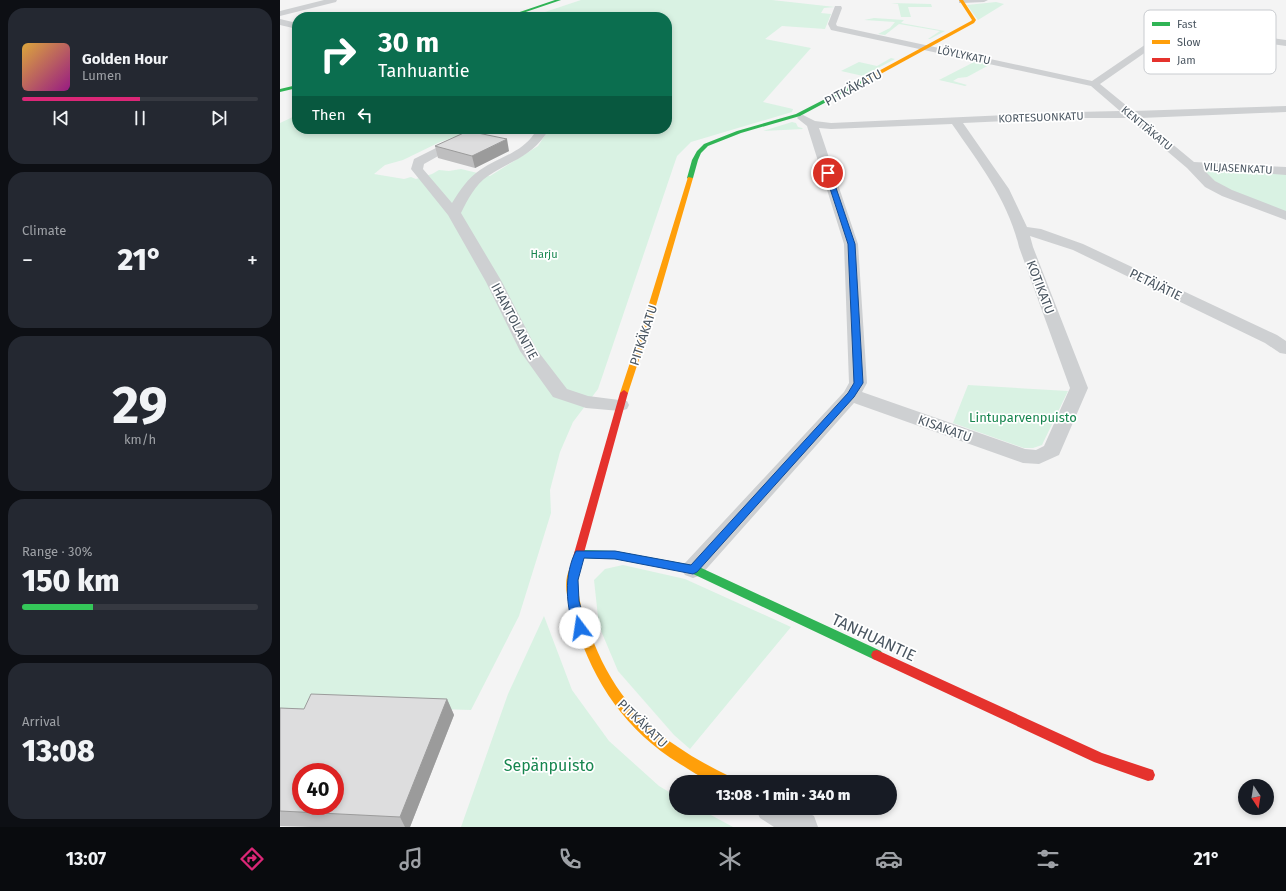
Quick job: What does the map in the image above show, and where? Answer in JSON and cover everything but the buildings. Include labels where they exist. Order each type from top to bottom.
[{"type":"street","points":[[280,14],[333,0]]},
{"type":"street","points":[[522,12],[559,0]]},
{"type":"street","points":[[533,12],[569,0]]},
{"type":"street","points":[[962,1],[984,0]]},
{"type":"street","name":"PITKÄKATU","points":[[714,775],[666,747],[625,710],[602,678],[588,651],[574,601],[572,580],[585,528],[620,405],[647,323],[695,160],[699,152],[706,145],[721,139],[805,120],[832,99],[928,48],[973,22],[974,20],[962,1]]},
{"type":"street","name":"LÖYLYKATU","points":[[838,8],[832,24],[834,28],[1094,84]]},
{"type":"street","points":[[280,22],[292,25]]},
{"type":"street","points":[[1276,42],[1286,43]]},
{"type":"street","points":[[1094,84],[1144,49]]},
{"type":"street","name":"KENTTÄKATU","points":[[1094,84],[1191,165],[1210,184],[1227,193],[1286,216]]},
{"type":"street","points":[[280,91],[292,87]]},
{"type":"street","points":[[280,96],[292,92]]},
{"type":"street","name":"KORTESUONKATU","points":[[805,120],[831,126],[1075,115],[1130,115],[1286,109]]},
{"type":"street","points":[[693,569],[851,395],[858,383],[852,244],[805,120]]},
{"type":"street","name":"KOTIKATU","points":[[955,120],[1003,189],[1022,231],[1026,247],[1079,388],[1052,450],[1039,457]]},
{"type":"street","name":"IHANTOLANTIE","points":[[475,134],[452,144],[418,162],[417,169],[454,214],[494,282],[529,351],[560,394],[586,402],[620,405]]},
{"type":"street","points":[[454,214],[460,198],[478,178],[531,146],[540,134]]},
{"type":"street","name":"VILJASENKATU","points":[[1191,165],[1286,171]]},
{"type":"street","name":"PETÄJÄTIE","points":[[1022,231],[1036,232],[1078,247],[1271,339],[1286,349]]},
{"type":"street","name":"KISAKATU","points":[[851,395],[1023,456],[1039,457]]},
{"type":"street","name":"TANHUANTIE","points":[[579,554],[615,555],[693,569],[1099,758],[1148,776]]},
{"type":"street","points":[[782,815],[803,827]]},
{"type":"green space","name":"Harju","points":[[581,0],[772,0],[835,7],[824,8],[821,13],[831,14],[825,29],[782,26],[765,39],[811,48],[763,102],[793,109],[792,112],[691,142],[677,156],[598,389],[573,422],[560,452],[550,490],[551,513],[519,616],[471,710],[316,705],[280,720],[280,123],[292,117],[292,134],[463,134],[440,142],[403,160],[385,165],[374,174],[404,179],[411,177],[416,179],[439,170],[449,171],[461,169],[490,176],[538,146],[546,134],[672,134],[672,12],[545,12]]},
{"type":"green space","points":[[996,2],[1004,4],[978,20],[967,5]]},
{"type":"green space","points":[[891,3],[931,4],[932,7],[908,7],[911,17],[901,17],[898,4]]},
{"type":"green space","points":[[874,18],[904,20],[901,23],[945,31],[928,39],[940,31],[899,24],[885,35],[878,34],[890,28],[895,22],[864,20]]},
{"type":"green space","points":[[891,58],[895,59],[863,76],[841,71],[859,62],[877,66]]},
{"type":"green space","points":[[976,61],[991,64],[967,77],[958,78],[953,81],[967,85],[965,86],[939,80]]},
{"type":"green space","points":[[792,122],[796,123],[798,127],[803,129],[763,131]]},
{"type":"green space","points":[[1210,168],[1286,173],[1286,212],[1243,196],[1222,186],[1203,172],[1204,170]]},
{"type":"green space","name":"Lintuparvenpuisto","points":[[968,385],[1068,391],[1042,445],[1033,448],[1024,448],[953,423]]},
{"type":"green space","points":[[623,565],[685,579],[791,627],[690,749],[674,735],[618,671],[599,626],[594,580],[605,569]]},
{"type":"green space","name":"Sepänpuisto","points":[[544,616],[572,690],[609,741],[659,786],[669,792],[669,815],[711,815],[733,827],[461,827],[508,694]]},
{"type":"traffic: fast","points":[[522,12],[559,0]]},
{"type":"traffic: fast","points":[[690,178],[695,160],[699,152],[706,145],[739,132],[798,115],[864,81]]},
{"type":"traffic: fast","points":[[280,91],[292,87]]},
{"type":"traffic: fast","points":[[579,554],[615,555],[693,569],[877,655]]},
{"type":"traffic: slow","points":[[864,81],[973,22],[974,20],[961,0]]},
{"type":"traffic: slow","points":[[624,393],[647,323],[690,178]]},
{"type":"traffic: slow","points":[[574,571],[572,585],[573,592],[588,645],[595,663],[614,694],[637,722],[666,747],[713,775]]},
{"type":"traffic: jam","points":[[574,571],[624,393]]},
{"type":"traffic: jam","points":[[877,655],[1099,758],[1148,775]]},
{"type":"route","points":[[580,628],[574,601],[572,580],[579,554],[615,555],[693,569],[851,395],[858,383],[852,244],[828,173]]}]
